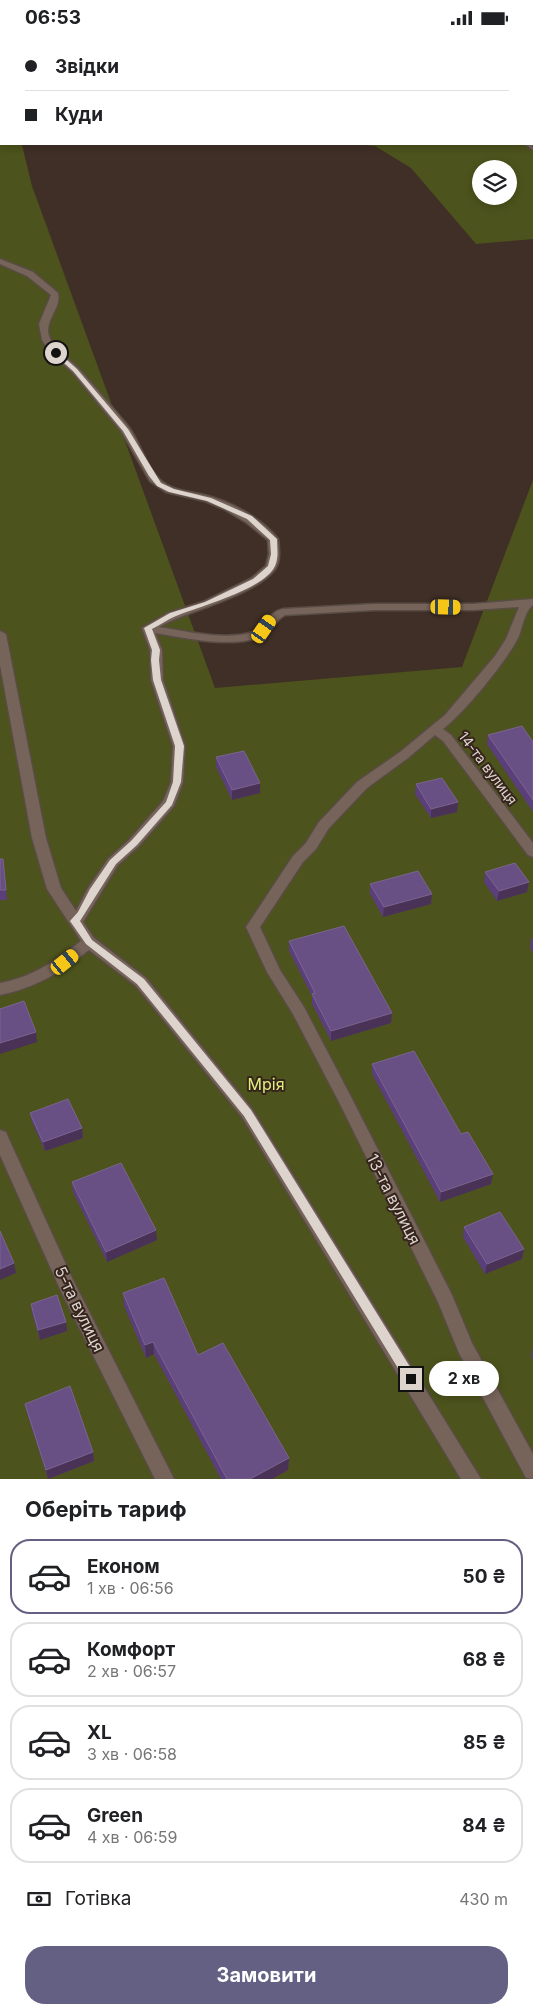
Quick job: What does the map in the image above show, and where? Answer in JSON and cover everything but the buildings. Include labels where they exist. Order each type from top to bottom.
[{"type":"street","points":[[0,261],[32,274],[54,295],[54,303],[49,311],[43,333],[50,347],[75,370],[126,430],[152,476],[159,484],[172,491],[209,499],[249,518],[273,539],[274,554],[271,567],[256,580],[207,604],[172,615],[148,628]]},
{"type":"street","points":[[148,628],[194,636],[242,637],[258,634],[272,618],[283,612],[374,607],[473,607],[530,603]]},
{"type":"street","points":[[435,729],[449,718],[500,657],[512,639],[523,609],[530,603]]},
{"type":"street","points":[[75,921],[82,914],[93,891],[113,862],[134,843],[170,803],[177,782],[180,746],[157,680],[156,650],[148,628]]},
{"type":"street","points":[[0,634],[39,837],[54,889],[89,942],[141,982],[247,1113],[472,1479]]},
{"type":"street","name":"14-та вулиця","points":[[435,729],[447,738],[533,852]]},
{"type":"street","name":"13-та вулиця","points":[[435,729],[404,755],[362,785],[324,825],[267,904],[253,927],[274,973],[299,1011],[345,1099],[446,1300],[465,1347],[533,1472]]},
{"type":"street","points":[[0,989],[18,987],[53,971],[89,942]]},
{"type":"street","name":"5-та вулиця","points":[[0,1137],[66,1284],[165,1479]]},
{"type":"green space","name":"Мрія","points":[[0,145],[22,145],[32,186],[215,688],[462,667],[533,480],[533,1479],[0,1479]]},
{"type":"green space","points":[[365,145],[533,145],[533,239],[476,244],[411,168],[375,146]]},
{"type":"route","points":[[56,353],[75,370],[126,430],[152,476],[159,484],[172,491],[209,499],[249,518],[273,539],[274,554],[271,567],[256,580],[207,604],[172,615],[148,628],[156,650],[157,680],[180,746],[177,782],[170,803],[134,843],[113,862],[93,891],[82,914],[75,921],[89,942],[141,982],[247,1113],[411,1379]]}]
